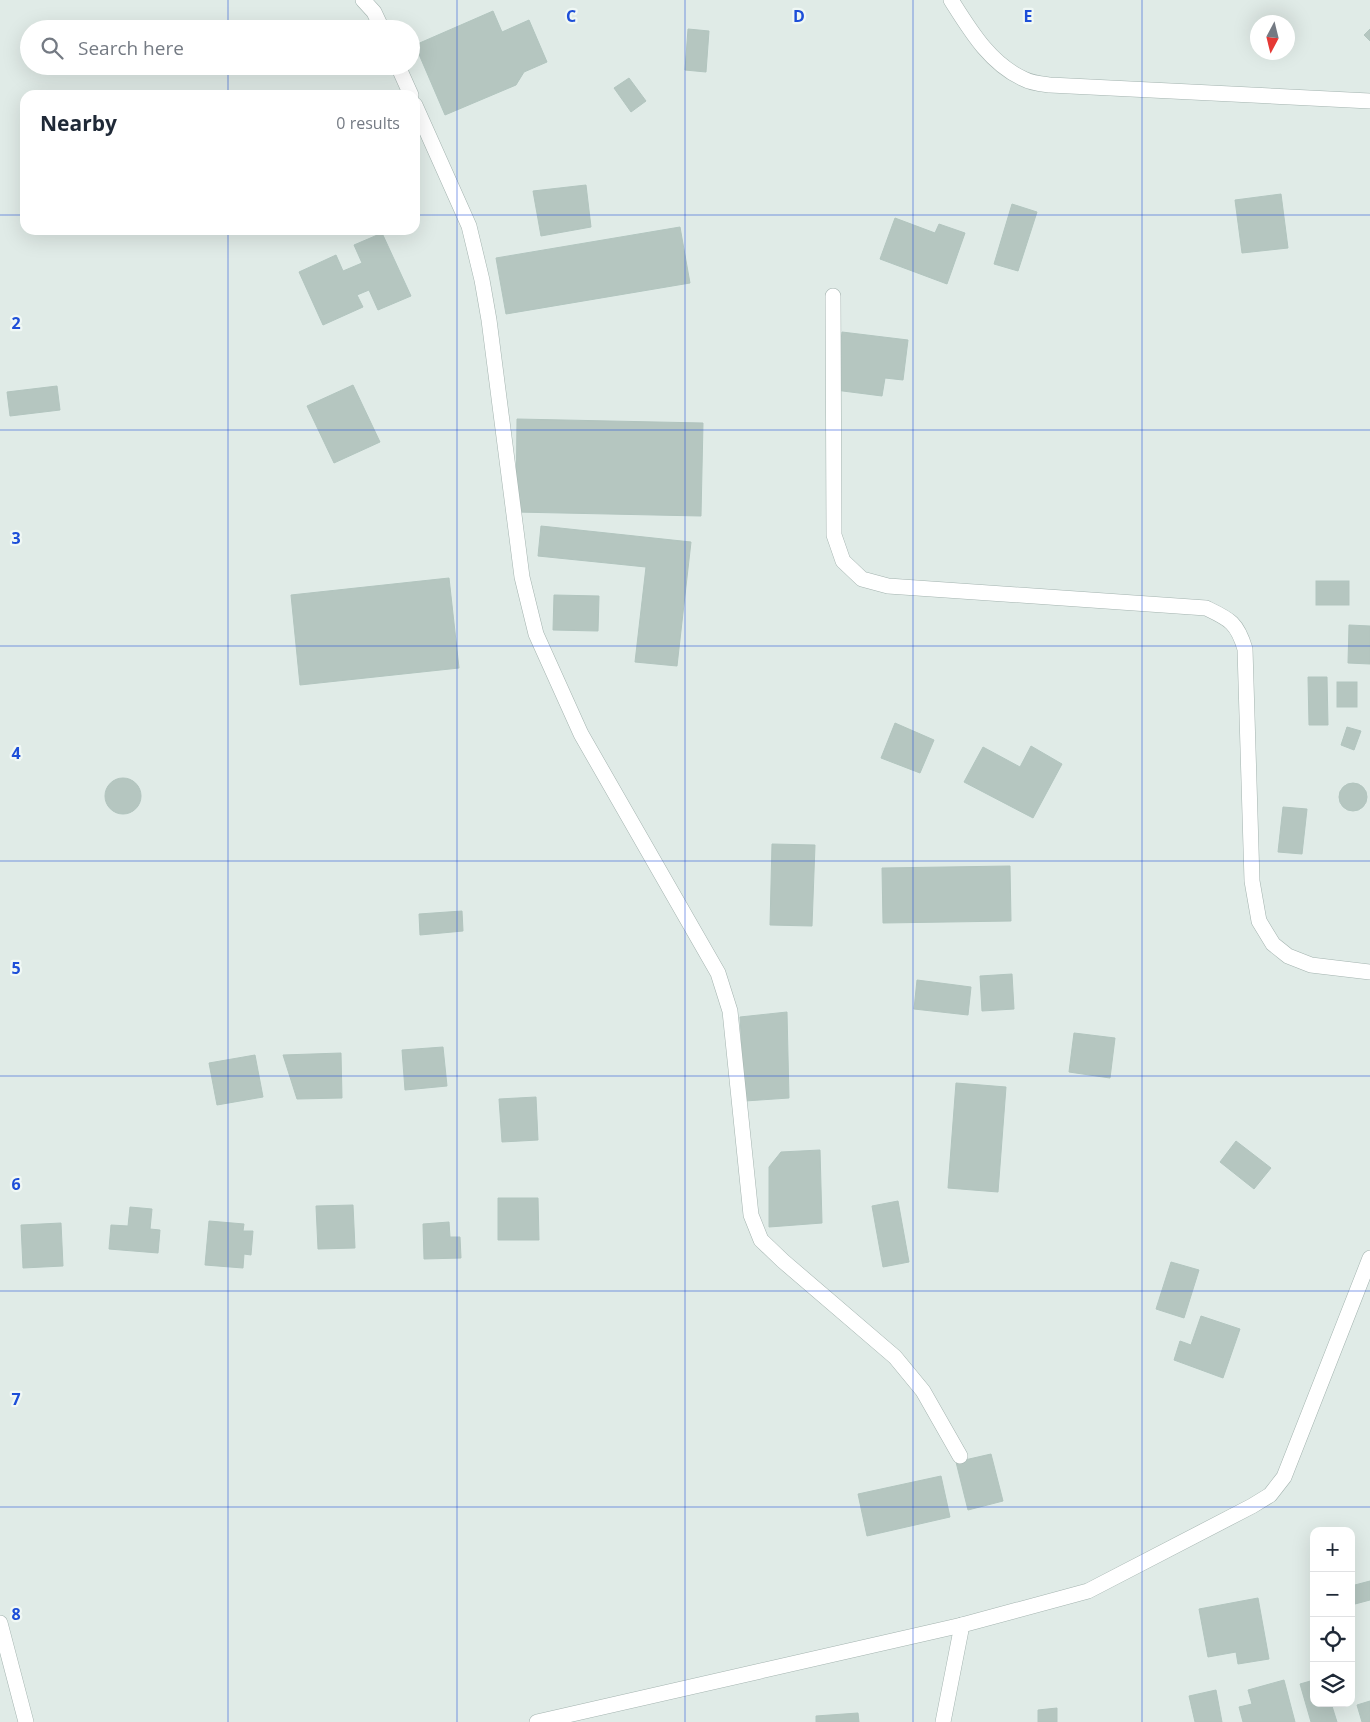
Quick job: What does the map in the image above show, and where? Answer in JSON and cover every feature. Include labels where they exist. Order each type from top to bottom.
[{"type":"street","points":[[363,0],[374,12],[378,20]]},
{"type":"street","points":[[951,0],[972,34],[991,55],[1024,80],[1050,85],[1370,101]]},
{"type":"street","points":[[402,75],[409,90]]},
{"type":"street","points":[[420,115],[469,226],[482,280],[489,320],[522,577],[536,634],[581,734],[718,973],[730,1011],[752,1215],[761,1240],[895,1357],[922,1391],[960,1456]]},
{"type":"street","points":[[834,296],[834,535],[843,561],[862,579],[888,586],[1206,608],[1229,619],[1241,635],[1245,648],[1252,881],[1259,921],[1273,944],[1288,956],[1311,965],[1370,972]]},
{"type":"street","points":[[537,1722],[962,1625],[1088,1591],[1252,1506],[1270,1495],[1284,1477],[1370,1258]]},
{"type":"street","points":[[0,1623],[26,1722]]},
{"type":"street","points":[[943,1722],[962,1625]]},
{"type":"building","points":[[493,11],[502,32],[529,20],[547,62],[524,72],[516,85],[445,115],[420,57],[420,43]]},
{"type":"building","points":[[688,29],[709,31],[706,72],[685,70]]},
{"type":"building","points":[[1370,29],[1370,41],[1364,35]]},
{"type":"building","points":[[629,78],[646,101],[631,112],[614,88]]},
{"type":"building","points":[[586,185],[591,227],[541,236],[533,191]]},
{"type":"building","points":[[1281,194],[1288,248],[1242,253],[1235,200]]},
{"type":"building","points":[[1012,204],[1037,212],[1018,271],[994,264]]},
{"type":"building","points":[[895,218],[935,233],[939,224],[965,233],[947,284],[880,259]]},
{"type":"building","points":[[680,227],[690,283],[506,314],[496,258]]},
{"type":"building","points":[[377,235],[383,235],[411,296],[378,310],[369,290],[357,295],[363,307],[323,325],[299,272],[336,255],[343,271],[362,263],[354,245]]},
{"type":"building","points":[[842,332],[908,340],[903,380],[885,378],[882,396],[835,390]]},
{"type":"building","points":[[353,385],[380,442],[334,463],[307,406]]},
{"type":"building","points":[[57,386],[60,410],[10,416],[7,392]]},
{"type":"building","points":[[517,419],[703,423],[701,516],[516,512]]},
{"type":"building","points":[[541,526],[691,542],[677,666],[635,662],[646,567],[538,556]]},
{"type":"building","points":[[449,578],[459,668],[300,685],[291,595]]},
{"type":"building","points":[[1316,581],[1349,581],[1349,605],[1316,605]]},
{"type":"building","points":[[554,595],[599,596],[598,631],[553,630]]},
{"type":"building","points":[[1349,625],[1370,626],[1370,664],[1348,663]]},
{"type":"building","points":[[1308,677],[1327,677],[1328,725],[1309,725]]},
{"type":"building","points":[[1337,682],[1357,682],[1357,707],[1337,707]]},
{"type":"building","points":[[895,723],[934,740],[920,773],[881,758]]},
{"type":"building","points":[[1347,727],[1361,731],[1354,750],[1341,745]]},
{"type":"building","points":[[1031,746],[1062,764],[1033,818],[964,782],[983,747],[1020,767]]},
{"type":"building","points":[[123,778],[130,779],[136,783],[140,789],[140,803],[136,809],[130,813],[123,814],[116,813],[110,809],[106,803],[105,796],[106,789],[110,783],[116,779]]},
{"type":"building","points":[[1353,783],[1363,787],[1367,797],[1363,807],[1353,811],[1343,807],[1339,797],[1343,787]]},
{"type":"building","points":[[1283,807],[1307,809],[1302,854],[1278,852]]},
{"type":"building","points":[[772,844],[815,845],[812,926],[770,925]]},
{"type":"building","points":[[1010,866],[1011,921],[883,923],[882,868]]},
{"type":"building","points":[[462,911],[463,931],[420,935],[419,914]]},
{"type":"building","points":[[1012,974],[1014,1009],[982,1011],[980,976]]},
{"type":"building","points":[[917,980],[971,987],[968,1015],[914,1009]]},
{"type":"building","points":[[787,1012],[789,1098],[745,1101],[740,1017]]},
{"type":"building","points":[[1074,1033],[1115,1038],[1110,1078],[1069,1072]]},
{"type":"building","points":[[443,1047],[447,1086],[405,1090],[402,1050]]},
{"type":"building","points":[[341,1053],[342,1098],[297,1099],[283,1055]]},
{"type":"building","points":[[255,1055],[263,1097],[217,1105],[209,1063]]},
{"type":"building","points":[[956,1083],[1006,1087],[998,1192],[948,1188]]},
{"type":"building","points":[[536,1097],[538,1140],[502,1142],[499,1099]]},
{"type":"building","points":[[1236,1141],[1271,1168],[1254,1189],[1220,1162]]},
{"type":"building","points":[[820,1150],[822,1223],[769,1227],[769,1167],[781,1152]]},
{"type":"building","points":[[498,1198],[538,1198],[539,1240],[498,1240]]},
{"type":"building","points":[[898,1201],[909,1262],[883,1267],[872,1206]]},
{"type":"building","points":[[353,1205],[355,1248],[318,1249],[316,1206]]},
{"type":"building","points":[[130,1207],[152,1209],[150,1229],[160,1230],[158,1253],[109,1249],[111,1225],[128,1226]]},
{"type":"building","points":[[209,1221],[244,1224],[243,1231],[253,1231],[251,1255],[244,1254],[243,1268],[205,1265]]},
{"type":"building","points":[[449,1222],[450,1237],[460,1237],[461,1258],[424,1259],[423,1224]]},
{"type":"building","points":[[61,1223],[63,1266],[23,1268],[21,1225]]},
{"type":"building","points":[[1171,1262],[1199,1270],[1184,1318],[1156,1309]]},
{"type":"building","points":[[1201,1316],[1240,1329],[1223,1378],[1174,1360],[1180,1341],[1191,1345]]},
{"type":"building","points":[[991,1454],[1003,1501],[968,1510],[956,1462]]},
{"type":"building","points":[[941,1476],[950,1517],[867,1536],[858,1494]]},
{"type":"building","points":[[1370,1581],[1370,1600],[1355,1604],[1355,1585]]},
{"type":"building","points":[[1258,1598],[1269,1659],[1238,1664],[1236,1652],[1208,1657],[1199,1609]]},
{"type":"building","points":[[1284,1680],[1295,1722],[1243,1722],[1239,1707],[1252,1704],[1248,1690]]},
{"type":"building","points":[[1310,1681],[1310,1707],[1332,1707],[1337,1722],[1311,1722],[1300,1684]]},
{"type":"building","points":[[1216,1690],[1222,1722],[1195,1722],[1189,1696]]},
{"type":"building","points":[[1370,1701],[1370,1722],[1362,1722],[1357,1705]]},
{"type":"building","points":[[1057,1708],[1057,1722],[1038,1722],[1038,1710]]},
{"type":"building","points":[[858,1713],[859,1722],[816,1722],[816,1716]]}]
